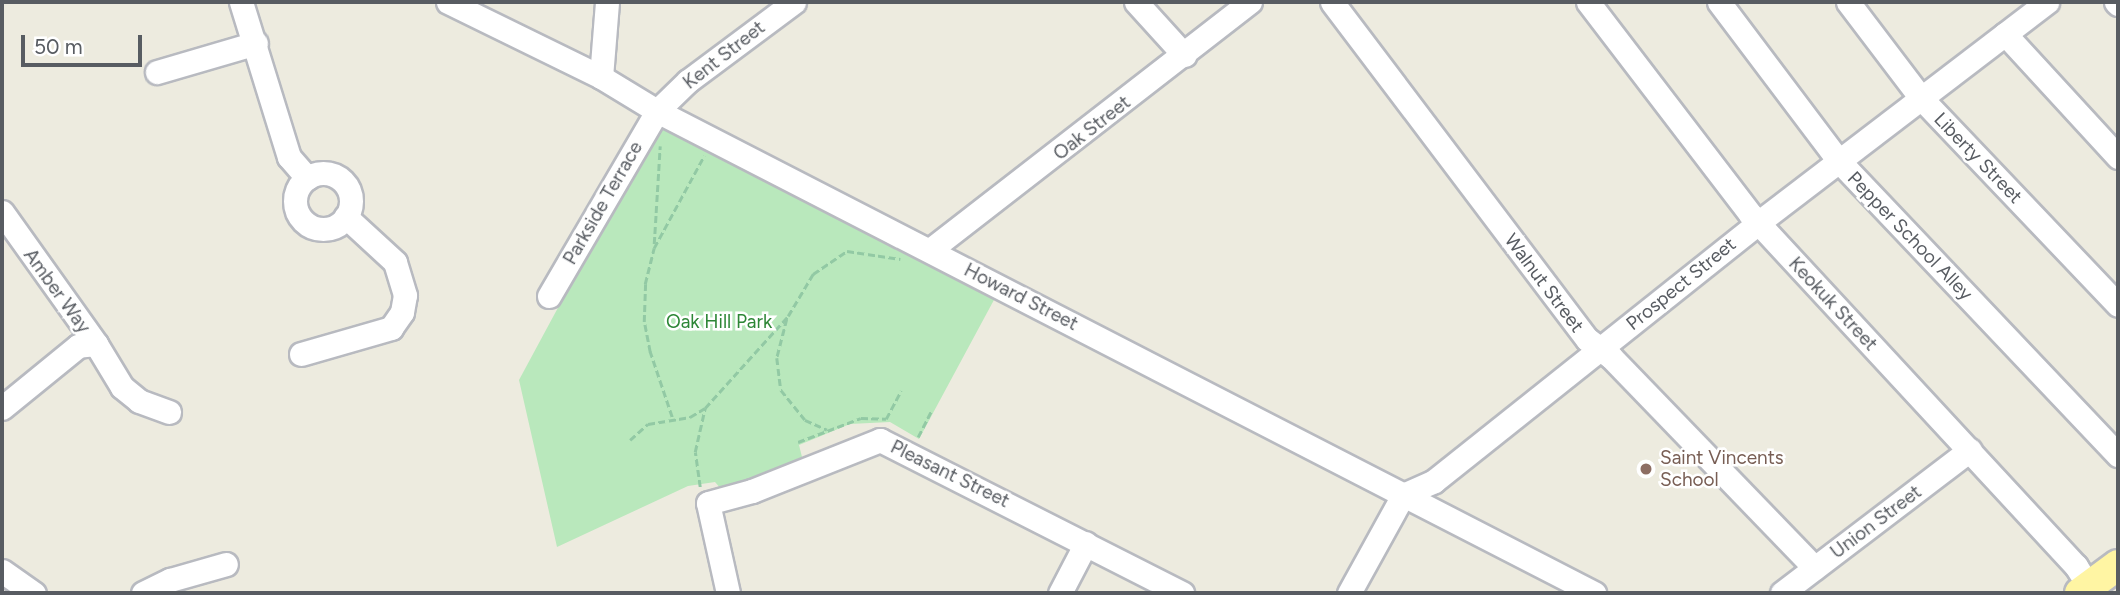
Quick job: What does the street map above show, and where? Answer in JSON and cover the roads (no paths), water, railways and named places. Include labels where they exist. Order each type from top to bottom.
[{"type":"main road","points":[[2087,591],[2118,565]]},
{"type":"street","points":[[241,2],[256,43],[289,157],[307,178]]},
{"type":"street","name":"Howard Street","points":[[448,2],[601,77],[658,122],[930,250],[1594,593]]},
{"type":"street","points":[[601,77],[607,2]]},
{"type":"street","name":"Kent Street","points":[[658,122],[688,81],[794,2]]},
{"type":"street","points":[[1136,2],[1184,55]]},
{"type":"street","name":"Oak Street","points":[[930,250],[1250,2]]},
{"type":"street","name":"Walnut Street","points":[[1332,2],[1587,339],[1601,348],[1815,568]]},
{"type":"street","name":"Keokuk Street","points":[[1588,2],[1758,223],[1970,450],[2087,591]]},
{"type":"street","name":"Pepper School Alley","points":[[1719,2],[1838,160],[2118,455]]},
{"type":"street","name":"Liberty Street","points":[[1848,2],[1920,97],[2118,305]]},
{"type":"street","name":"Prospect Street","points":[[1403,495],[1434,481],[1838,160],[2047,2]]},
{"type":"street","points":[[2005,34],[2118,157]]},
{"type":"street","points":[[157,72],[256,43]]},
{"type":"street","name":"Parkside Terrace","points":[[549,296],[658,122]]},
{"type":"street","points":[[323,173],[346,184],[351,200],[346,217],[321,229],[304,220],[296,194],[307,178],[323,173]]},
{"type":"street","name":"Amber Way","points":[[2,214],[96,344],[78,346],[2,408]]},
{"type":"street","points":[[301,354],[391,328],[401,312],[405,295],[395,262],[346,217]]},
{"type":"street","points":[[96,344],[122,387],[139,401],[169,412]]},
{"type":"street","name":"Pleasant Street","points":[[728,593],[708,503],[752,491],[880,440],[1182,593]]},
{"type":"street","name":"Union Street","points":[[1782,593],[1970,450]]},
{"type":"street","points":[[1349,593],[1403,495]]},
{"type":"street","points":[[1060,593],[1086,543]]},
{"type":"street","points":[[144,593],[170,580],[226,564]]},
{"type":"street","points":[[2,571],[34,593]]},
{"type":"place","name":"Saint Vincents School","points":[[1646,469]]},
{"type":"park label","name":"Oak Hill Park","points":[[719,322]]}]
